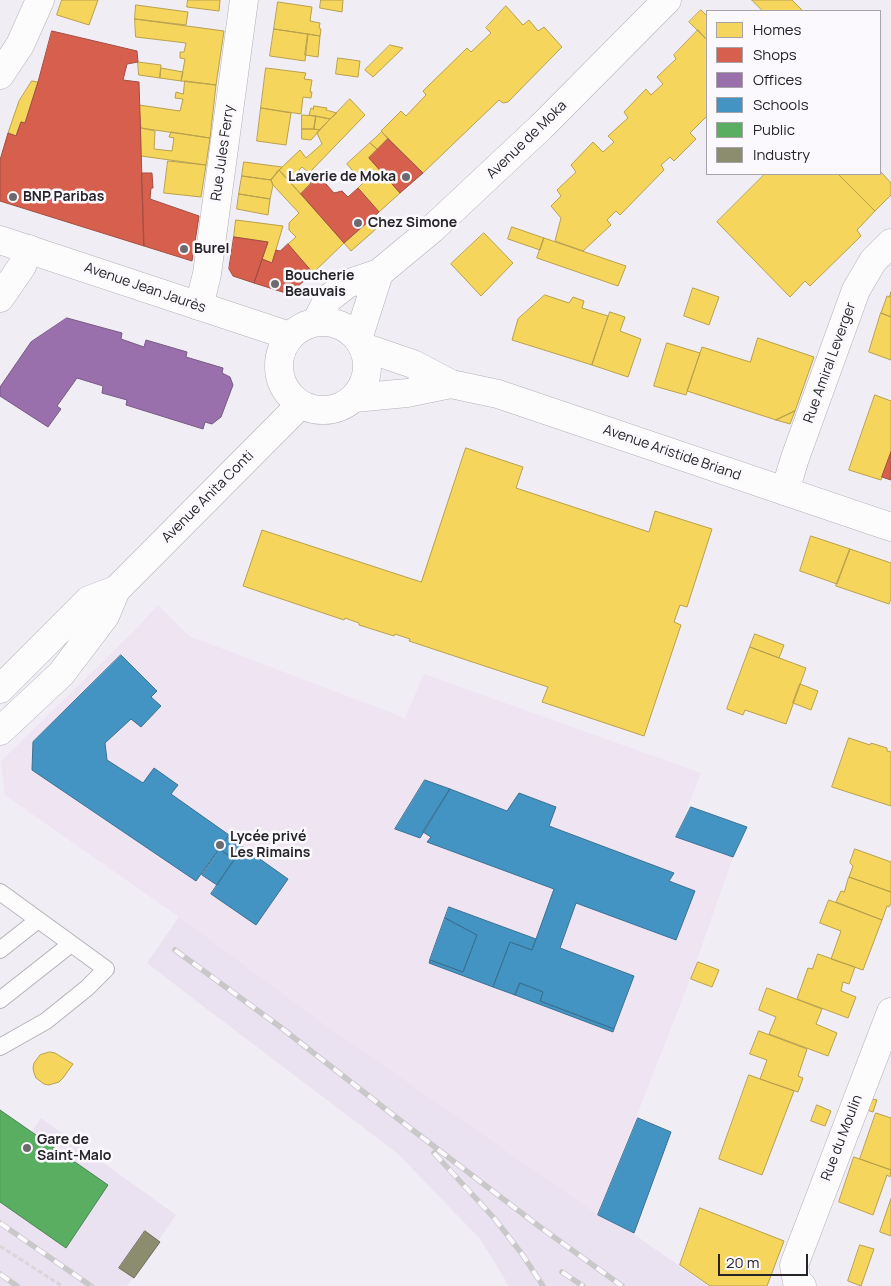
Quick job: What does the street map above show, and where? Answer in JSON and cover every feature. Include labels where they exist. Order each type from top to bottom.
[{"type":"street","points":[[0,75],[20,45],[40,0]]},
{"type":"street","name":"Rue Jules Ferry","points":[[199,306],[207,274],[244,0]]},
{"type":"street","name":"Avenue de Moka","points":[[316,322],[328,299],[334,294],[347,284],[379,272],[432,229],[535,133],[667,0]]},
{"type":"street","name":"Avenue Jean Jaurès","points":[[0,240],[290,336]]},
{"type":"street","name":"Rue Amiral Leverger","points":[[785,491],[795,458],[856,290],[873,261],[891,243]]},
{"type":"street","points":[[0,298],[22,266],[30,249]]},
{"type":"street","points":[[361,343],[379,272]]},
{"type":"street","points":[[316,322],[340,324],[350,330],[361,343],[367,360],[367,374],[362,387],[354,398],[342,406],[328,410],[314,410],[300,405],[286,391],[279,373],[279,359],[282,347],[290,336],[302,326],[316,322]]},
{"type":"street","name":"Avenue Aristide Briand","points":[[361,343],[413,364],[451,384],[498,394],[891,527]]},
{"type":"street","name":"Avenue Aristide Briand","points":[[354,398],[407,393],[451,384]]},
{"type":"street","name":"Avenue Anita Conti","points":[[0,731],[61,674],[104,616],[116,590],[300,405]]},
{"type":"street","name":"Avenue Anita Conti","points":[[0,689],[89,600],[116,590]]},
{"type":"street","name":"Rue du Moulin","points":[[798,1275],[891,1012]]},
{"type":"lane","points":[[0,892],[106,969],[87,988],[46,1021],[0,1047]]},
{"type":"lane","points":[[0,950],[38,920]]},
{"type":"lane","points":[[0,1000],[71,944]]},
{"type":"path","points":[[0,1246],[62,1286]]},
{"type":"shaded area","points":[[158,605],[189,636],[405,718],[424,674],[701,773],[676,837],[733,857],[689,982],[598,1215],[315,1018],[179,917],[5,795],[1,761],[135,630]]},
{"type":"shaded area","points":[[179,917],[708,1286],[509,1286],[480,1239],[397,1153],[147,963]]},
{"type":"shaded area","points":[[0,1118],[28,1137],[41,1118],[176,1215],[127,1286],[0,1286]]},
{"type":"building: Homes","points":[[62,0],[98,0],[89,25],[57,15]]},
{"type":"building: Homes","points":[[188,0],[220,0],[219,11],[187,7]]},
{"type":"building: Homes","points":[[321,0],[343,0],[342,12],[320,8]]},
{"type":"building: Homes","points":[[752,0],[792,0],[802,10],[762,10]]},
{"type":"building: Homes","points":[[278,2],[312,7],[310,21],[320,23],[320,36],[274,29]]},
{"type":"building: Homes","points":[[136,5],[188,12],[186,25],[135,19]]},
{"type":"building: Homes","points":[[506,6],[523,25],[529,20],[538,31],[544,27],[562,47],[508,102],[503,103],[499,100],[423,173],[381,131],[401,111],[406,116],[426,95],[423,91],[467,48],[471,52],[491,33],[486,28]]},
{"type":"building: Homes","points":[[701,10],[706,15],[706,39],[689,22]]},
{"type":"building: Homes","points":[[135,19],[224,31],[216,85],[181,81],[185,59],[180,58],[180,52],[184,52],[186,43],[136,37]]},
{"type":"building: Homes","points":[[274,29],[308,34],[305,61],[270,56]]},
{"type":"building: Homes","points":[[698,30],[706,39],[706,117],[690,133],[696,139],[674,161],[670,157],[661,165],[664,170],[620,215],[616,211],[607,220],[611,225],[583,251],[555,241],[561,218],[551,206],[561,196],[557,190],[576,172],[571,165],[593,142],[603,152],[614,142],[608,136],[628,118],[624,112],[646,89],[651,95],[663,84],[657,77],[676,59],[674,55]]},
{"type":"building: Homes","points":[[308,34],[320,36],[318,57],[305,55]]},
{"type":"building: Homes","points":[[390,45],[403,48],[373,77],[365,70]]},
{"type":"building: Homes","points":[[338,58],[360,61],[358,77],[336,74]]},
{"type":"building: Homes","points":[[138,62],[161,65],[160,78],[139,75]]},
{"type":"building: Homes","points":[[161,68],[183,72],[181,81],[160,78]]},
{"type":"building: Homes","points":[[266,68],[306,73],[304,79],[312,80],[311,98],[303,97],[301,114],[261,108]]},
{"type":"building: Homes","points":[[32,81],[38,82],[25,123],[21,122],[16,136],[8,133],[19,101]]},
{"type":"building: Homes","points":[[185,81],[216,85],[210,138],[141,128],[139,105],[180,111],[183,99],[175,98],[176,92],[183,94]]},
{"type":"building: Homes","points":[[350,99],[365,115],[309,173],[302,167],[299,170],[311,183],[301,194],[279,170],[300,150],[306,158],[322,144],[317,133]]},
{"type":"building: Homes","points":[[314,106],[327,108],[326,110],[337,113],[330,119],[309,115],[311,108],[313,109]]},
{"type":"building: Homes","points":[[261,108],[291,113],[286,145],[257,141]]},
{"type":"building: Homes","points":[[302,115],[316,116],[314,129],[302,129]]},
{"type":"building: Homes","points":[[316,116],[330,119],[320,130],[314,129]]},
{"type":"building: Homes","points":[[141,128],[155,131],[154,149],[172,151],[174,138],[169,137],[171,132],[210,138],[206,165],[141,156]]},
{"type":"building: Homes","points":[[302,129],[320,130],[311,140],[302,139]]},
{"type":"building: Homes","points":[[382,132],[388,139],[378,150],[370,143]]},
{"type":"building: Homes","points":[[370,143],[378,150],[369,158],[400,193],[379,212],[358,188],[363,183],[347,164]]},
{"type":"building: Homes","points":[[168,161],[206,165],[201,197],[164,193]]},
{"type":"building: Homes","points":[[244,162],[282,167],[271,180],[242,176]]},
{"type":"building: Homes","points":[[279,170],[344,243],[313,273],[288,244],[296,237],[289,230],[289,223],[299,213],[273,185],[271,180]]},
{"type":"building: Homes","points":[[881,172],[891,183],[891,195],[875,211],[839,175],[881,175]]},
{"type":"building: Homes","points":[[764,175],[839,175],[875,211],[857,230],[861,236],[810,286],[805,281],[790,297],[717,222]]},
{"type":"building: Homes","points":[[242,176],[271,180],[273,185],[270,199],[239,194]]},
{"type":"building: Homes","points":[[239,194],[270,199],[268,215],[237,209]]},
{"type":"building: Homes","points":[[236,220],[283,226],[272,263],[262,259],[268,242],[234,237]]},
{"type":"building: Homes","points":[[369,222],[376,229],[351,251],[344,243]]},
{"type":"building: Homes","points":[[512,227],[544,238],[540,250],[508,239]]},
{"type":"building: Homes","points":[[484,233],[513,263],[481,296],[451,264]]},
{"type":"building: Homes","points":[[544,238],[626,266],[618,286],[537,258]]},
{"type":"building: Homes","points":[[693,288],[719,297],[709,325],[684,316]]},
{"type":"building: Homes","points":[[891,292],[891,317],[881,313],[887,296],[889,297]]},
{"type":"building: Homes","points":[[545,295],[569,303],[573,297],[584,301],[582,308],[608,316],[592,365],[512,340],[518,319]]},
{"type":"building: Homes","points":[[610,312],[625,317],[620,331],[641,339],[628,377],[592,365]]},
{"type":"building: Homes","points":[[881,313],[891,317],[891,360],[869,352]]},
{"type":"building: Homes","points":[[758,338],[814,357],[795,411],[776,420],[687,391],[702,347],[750,362]]},
{"type":"building: Homes","points":[[667,343],[700,353],[686,395],[654,386]]},
{"type":"building: Homes","points":[[875,395],[891,401],[891,452],[881,480],[849,470]]},
{"type":"building: Homes","points":[[795,411],[790,424],[776,420]]},
{"type":"building: Homes","points":[[466,448],[523,467],[516,488],[649,532],[655,511],[712,529],[687,607],[680,605],[674,622],[681,625],[644,736],[542,702],[548,687],[409,641],[410,639],[395,634],[394,636],[359,625],[359,623],[345,618],[344,620],[243,586],[262,530],[421,582]]},
{"type":"building: Homes","points":[[811,536],[850,549],[837,584],[800,571]]},
{"type":"building: Homes","points":[[850,549],[891,563],[891,599],[889,604],[836,586]]},
{"type":"building: Homes","points":[[755,634],[784,645],[779,658],[750,647]]},
{"type":"building: Homes","points":[[750,647],[806,668],[786,724],[745,710],[743,715],[727,709]]},
{"type":"building: Homes","points":[[800,684],[818,691],[811,710],[793,703]]},
{"type":"building: Homes","points":[[849,738],[887,748],[887,751],[891,752],[891,806],[832,787]]},
{"type":"building: Homes","points":[[855,849],[891,862],[891,892],[849,877],[853,866],[850,863]]},
{"type":"building: Homes","points":[[849,877],[891,892],[891,903],[889,907],[887,906],[882,920],[836,902],[841,891],[844,892]]},
{"type":"building: Homes","points":[[829,900],[882,920],[863,970],[831,959],[841,931],[820,923]]},
{"type":"building: Homes","points":[[818,954],[855,967],[849,984],[843,982],[841,991],[856,997],[848,1018],[797,999],[808,968],[812,969]]},
{"type":"building: Homes","points":[[698,962],[719,970],[712,987],[691,979]]},
{"type":"building: Homes","points":[[767,988],[822,1009],[816,1024],[837,1033],[828,1056],[769,1034],[776,1017],[759,1010]]},
{"type":"building: Homes","points":[[759,1031],[807,1049],[798,1076],[803,1078],[798,1092],[760,1079],[767,1060],[750,1054]]},
{"type":"building: Homes","points":[[50,1052],[73,1064],[59,1082],[49,1085],[36,1078],[33,1068],[40,1055]]},
{"type":"building: Homes","points":[[749,1075],[794,1091],[762,1175],[719,1159]]},
{"type":"building: Homes","points":[[868,1098],[877,1100],[873,1112],[864,1109]]},
{"type":"building: Homes","points":[[817,1105],[831,1111],[825,1126],[811,1121]]},
{"type":"building: Homes","points":[[876,1113],[891,1118],[891,1170],[860,1159]]},
{"type":"building: Homes","points":[[854,1157],[891,1170],[890,1177],[887,1175],[873,1215],[839,1202]]},
{"type":"building: Homes","points":[[891,1199],[891,1236],[880,1232]]},
{"type":"building: Homes","points":[[700,1208],[784,1241],[767,1286],[710,1286],[680,1265]]},
{"type":"building: Homes","points":[[860,1245],[874,1249],[861,1286],[848,1281]]},
{"type":"building: Shops","points":[[52,31],[137,51],[138,62],[127,64],[123,80],[139,82],[144,246],[0,201],[0,160],[8,133],[16,136],[21,122],[25,123]]},
{"type":"building: Shops","points":[[388,139],[423,173],[400,193],[369,158]]},
{"type":"building: Shops","points":[[142,173],[152,173],[153,188],[151,188],[150,199],[199,216],[192,261],[144,246]]},
{"type":"building: Shops","points":[[319,176],[334,193],[342,191],[348,197],[358,188],[379,212],[344,243],[301,194]]},
{"type":"building: Shops","points":[[234,237],[268,242],[254,283],[233,276],[229,269]]},
{"type":"building: Shops","points":[[288,244],[313,273],[289,294],[254,283],[262,259],[272,263],[276,250],[280,251]]},
{"type":"building: Shops","points":[[891,452],[891,480],[882,477]]},
{"type":"building: Offices","points":[[67,318],[122,333],[121,339],[144,347],[146,340],[187,352],[186,357],[223,368],[222,373],[230,377],[233,385],[221,417],[212,424],[205,422],[203,429],[126,405],[127,400],[102,393],[103,386],[77,378],[57,406],[61,409],[48,427],[0,396],[0,387],[31,342]]},
{"type":"building: Schools","points":[[121,655],[157,691],[151,697],[161,706],[141,727],[131,719],[105,743],[107,760],[143,783],[154,768],[178,785],[171,794],[229,835],[196,881],[32,770],[33,742]]},
{"type":"building: Schools","points":[[425,780],[450,789],[420,838],[395,829]]},
{"type":"building: Schools","points":[[450,789],[507,811],[519,793],[556,807],[549,826],[674,873],[669,881],[695,891],[676,940],[576,903],[560,948],[634,976],[614,1029],[540,1001],[543,992],[520,983],[515,995],[493,987],[510,942],[532,950],[554,889],[427,842],[431,837],[423,832]]},
{"type":"building: Schools","points":[[691,807],[747,827],[733,857],[676,837]]},
{"type":"building: Schools","points":[[228,837],[243,847],[234,860],[220,849]]},
{"type":"building: Schools","points":[[243,847],[288,879],[256,925],[211,894]]},
{"type":"building: Schools","points":[[220,849],[234,860],[217,885],[202,875]]},
{"type":"building: Schools","points":[[449,907],[536,939],[532,950],[510,942],[493,987],[429,963],[430,960],[463,972],[477,935],[445,918]]},
{"type":"building: Schools","points":[[445,918],[477,935],[463,972],[430,960]]},
{"type":"building: Schools","points":[[520,983],[543,992],[540,1001],[614,1029],[613,1032],[515,995]]},
{"type":"building: Schools","points":[[638,1118],[671,1132],[634,1233],[598,1215]]},
{"type":"building: Public","name":"Gare de Saint-Malo","points":[[0,1110],[108,1185],[66,1248],[0,1202]]},
{"type":"building: Industry","points":[[145,1231],[160,1242],[134,1278],[119,1268]]},
{"type":"railway","points":[[175,950],[279,1026],[540,1227],[622,1286]]},
{"type":"railway","points":[[434,1153],[494,1218],[522,1254],[543,1286]]},
{"type":"railway","points":[[0,1223],[91,1286]]},
{"type":"railway","points":[[562,1272],[583,1286]]},
{"type":"railway","points":[[0,1274],[17,1286]]},
{"type":"place","name":"Laverie de Moka","points":[[406,177]]},
{"type":"place","name":"BNP Paribas","points":[[13,197]]},
{"type":"place","name":"Chez Simone","points":[[358,223]]},
{"type":"place","name":"Burel","points":[[184,249]]},
{"type":"place","name":"Boucherie Beauvais","points":[[275,284]]},
{"type":"place","name":"Lycée privé Les Rimains","points":[[220,845]]},
{"type":"place","name":"Gare de Saint-Malo","points":[[27,1148]]}]
